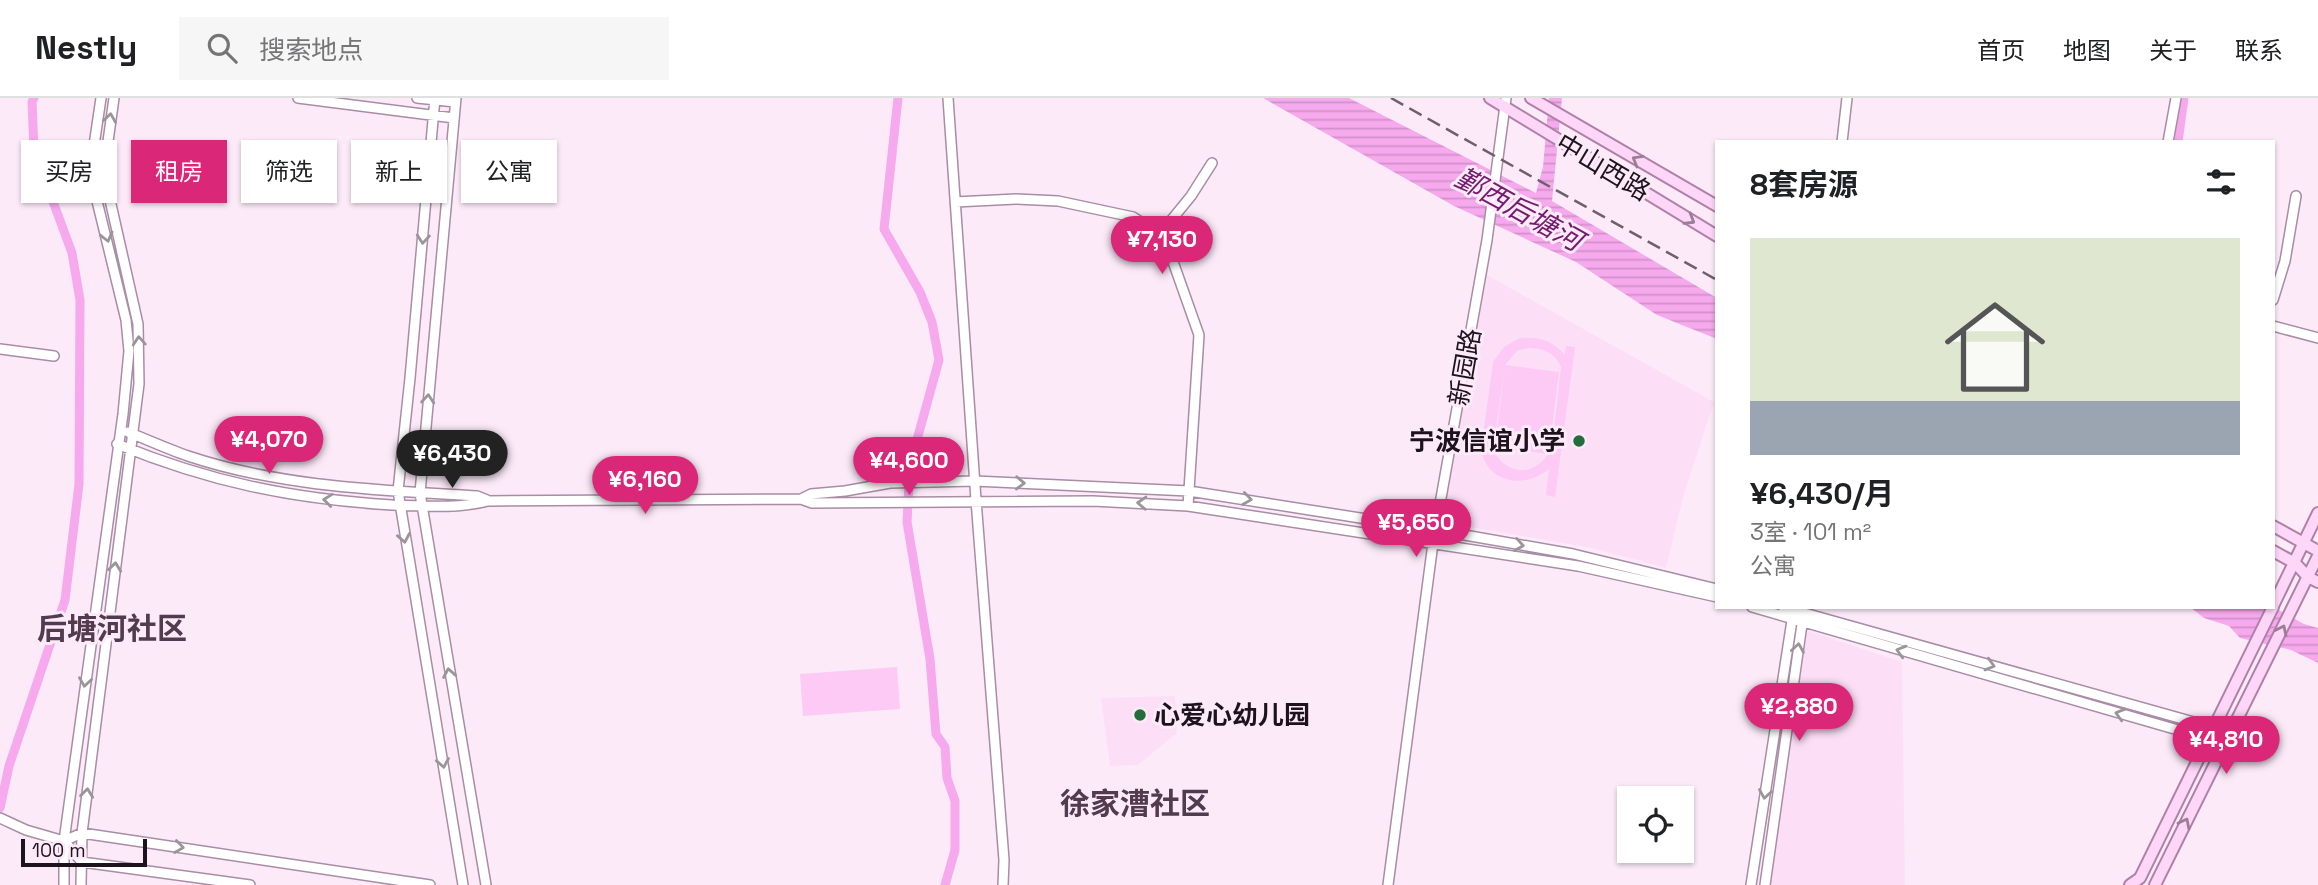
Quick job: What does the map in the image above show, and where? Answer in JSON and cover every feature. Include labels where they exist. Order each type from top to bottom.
[{"type":"main road","name":"中山西路","points":[[1490,98],[1505,103],[1535,125],[1715,235]]},
{"type":"main road","name":"中山西路","points":[[1534,100],[1715,205]]},
{"type":"main road","points":[[2275,602],[2318,513]]},
{"type":"main road","points":[[2155,885],[2294,605],[2313,580],[2318,554],[2305,543],[2275,527]]},
{"type":"main road","points":[[2275,552],[2295,563],[2313,580]]},
{"type":"main road","points":[[2136,883],[2272,609]]},
{"type":"street","points":[[64,885],[64,841],[129,351],[126,320],[93,180],[92,152],[101,98]]},
{"type":"street","points":[[81,885],[82,833],[139,384],[140,344],[106,182],[105,163],[114,98]]},
{"type":"street","points":[[298,98],[454,118]]},
{"type":"street","points":[[417,98],[456,100],[419,493],[486,885]]},
{"type":"street","points":[[948,98],[1004,860],[1003,885]]},
{"type":"street","points":[[1842,140],[1847,98]]},
{"type":"street","points":[[2168,140],[2176,98]]},
{"type":"street","points":[[435,99],[398,505],[463,885]]},
{"type":"street","name":"新园路","points":[[1388,885],[1433,543],[1487,240],[1505,103]]},
{"type":"street","points":[[1160,234],[1191,196],[1212,163]]},
{"type":"street","points":[[2275,294],[2285,261],[2296,196]]},
{"type":"street","points":[[955,202],[1016,199],[1058,201],[1133,217],[1160,234],[1171,256],[1199,335],[1188,506]]},
{"type":"street","points":[[2275,327],[2318,338]]},
{"type":"street","points":[[0,349],[54,356]]},
{"type":"street","points":[[120,429],[189,456],[251,473],[318,484],[477,496],[488,501]]},
{"type":"street","points":[[117,444],[202,476],[268,491],[398,505],[474,505],[488,501],[801,499],[812,503],[976,500],[1093,501],[1188,506],[1625,575],[1715,597]]},
{"type":"street","points":[[801,499],[811,494],[890,483],[975,481],[1189,491],[1436,530],[1573,555],[1715,589]]},
{"type":"street","points":[[1767,609],[1798,613],[2215,728]]},
{"type":"street","points":[[1798,613],[2209,739]]},
{"type":"street","points":[[1751,885],[1798,613]]},
{"type":"street","points":[[1765,885],[1798,613]]},
{"type":"street","points":[[3,818],[26,830],[64,841],[82,862],[250,885]]},
{"type":"street","points":[[64,841],[82,833],[430,885]]},
{"type":"shaded area","name":"宁波信谊小学","points":[[1487,275],[1714,402],[1683,497],[1666,568],[1592,548],[1441,522]]},
{"type":"shaded area","points":[[1520,338],[1527,338],[1550,343],[1565,355],[1566,346],[1575,347],[1555,497],[1546,495],[1549,469],[1529,479],[1509,480],[1491,470],[1481,450],[1493,362],[1504,347]],"holes":[[[1528,348],[1543,350],[1551,354],[1561,367],[1552,448],[1549,453],[1559,372],[1505,365],[1517,351]],[[1505,365],[1495,447],[1548,454],[1535,467],[1520,470],[1505,464],[1493,450]]]},
{"type":"shaded area","points":[[1803,629],[1902,662],[1905,885],[1771,885]]},
{"type":"shaded area","points":[[897,667],[900,709],[803,716],[800,674]]},
{"type":"shaded area","name":"心爱心幼儿园","points":[[1175,696],[1177,733],[1138,765],[1110,766],[1101,698]]},
{"type":"water","name":"鄞西后塘河","points":[[1263,98],[1349,98],[1536,193],[1543,167],[1549,98],[1562,98],[1552,201],[1715,297],[1715,338],[1657,315],[1576,262],[1454,206]]},
{"type":"water","points":[[2275,608],[2304,624],[2318,628],[2318,663],[2291,650],[2240,638],[2229,626],[2204,618],[2193,609]]},
{"type":"waterway","points":[[0,808],[9,766],[65,600],[79,484],[80,300],[72,253],[34,150],[34,98]]},
{"type":"waterway","points":[[898,98],[884,229],[920,292],[932,322],[939,360],[910,465],[907,522],[930,659],[936,734],[945,747],[947,778],[955,801],[955,850],[945,885]]},
{"type":"waterway","points":[[2178,140],[2184,98]]},
{"type":"railway","points":[[1391,98],[1715,279]]},
{"type":"place","name":"宁波信谊小学","points":[[1579,441]]},
{"type":"place","name":"心爱心幼儿园","points":[[1140,715]]},
{"type":"district","name":"后塘河社区","points":[[112,628]]},
{"type":"district","name":"徐家漕社区","points":[[1135,803]]}]
